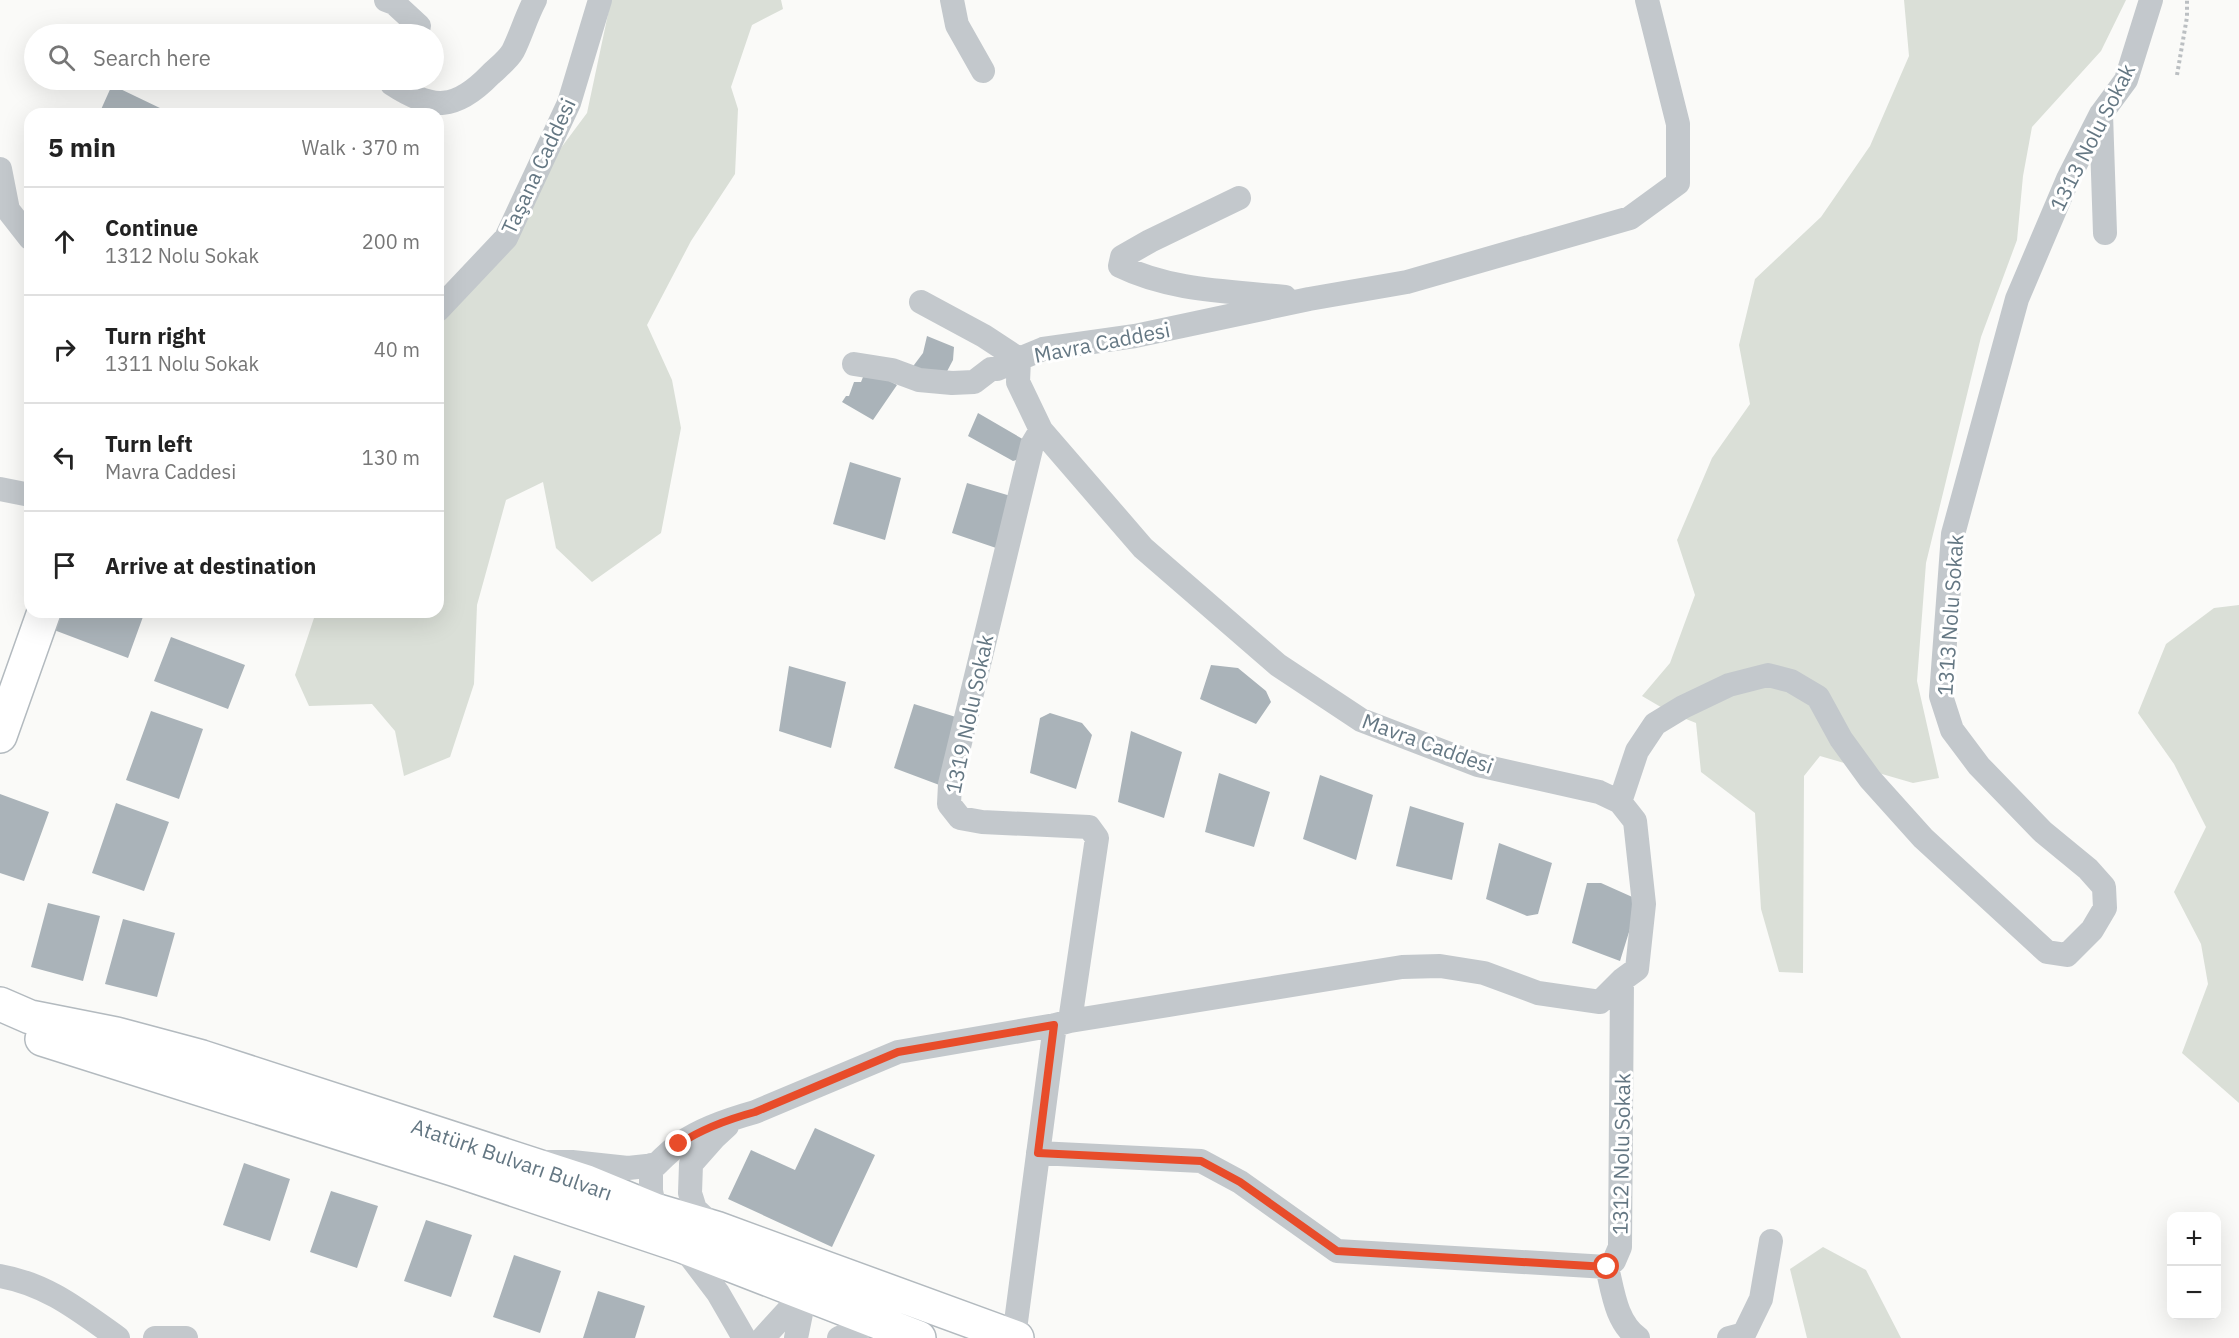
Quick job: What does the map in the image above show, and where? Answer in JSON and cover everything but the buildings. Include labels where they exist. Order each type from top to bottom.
[{"type":"street","points":[[386,0],[394,3],[417,24]]},
{"type":"street","points":[[402,90],[432,103],[449,102],[473,93],[512,54],[535,0]]},
{"type":"street","name":"Taşana Caddesi","points":[[444,304],[506,238],[569,103],[600,0]]},
{"type":"street","points":[[952,0],[957,25],[983,71]]},
{"type":"street","name":"Mavra Caddesi","points":[[1620,802],[1599,792],[1478,765],[1361,720],[1278,665],[1143,548],[1041,430],[1018,382],[1019,359],[1043,349],[1135,336],[1308,299],[1407,282],[1630,218],[1678,183],[1678,124],[1647,0]]},
{"type":"street","name":"1313 Nolu Sokak","points":[[1620,802],[1637,751],[1655,724],[1683,707],[1729,685],[1768,675],[1791,681],[1818,697],[1841,739],[1870,779],[1923,838],[2047,952],[2067,955],[2092,930],[2104,908],[2104,887],[2088,868],[2043,832],[1979,766],[1952,730],[1941,696],[1953,534],[2016,299],[2068,179],[2101,114],[2126,80],[2151,0]]},
{"type":"street","points":[[2101,114],[2105,233]]},
{"type":"street","points":[[0,169],[8,210],[24,230]]},
{"type":"street","points":[[1239,198],[1140,246],[1122,257],[1120,266],[1142,277],[1190,287],[1308,299]]},
{"type":"street","points":[[921,302],[984,336],[1019,359]]},
{"type":"street","points":[[854,364],[892,370],[919,380],[952,383],[974,382],[991,369],[997,369],[1019,359]]},
{"type":"street","name":"1319 Nolu Sokak","points":[[1041,430],[1032,445],[950,784],[949,804],[960,818],[982,822],[1089,827],[1097,838],[1062,1023]]},
{"type":"street","points":[[0,489],[24,494]]},
{"type":"street","points":[[0,736],[42,618]]},
{"type":"street","points":[[744,1338],[718,1293],[655,1210],[651,1191],[651,1165],[656,1165],[679,1144],[692,1136],[898,1052],[1402,968],[1440,966],[1484,973],[1538,993],[1600,1002],[1637,969],[1644,904],[1635,821],[1620,802]]},
{"type":"street","name":"1312 Nolu Sokak","points":[[1607,1267],[1614,1261],[1620,1247],[1622,980]]},
{"type":"street","points":[[0,983],[32,1003],[55,1013],[57,1024]]},
{"type":"street","name":"Atatürk Bulvarı Bulvarı","points":[[0,1004],[30,1017],[116,1035],[202,1057],[587,1182],[655,1210],[716,1228],[808,1278],[875,1321],[919,1338]]},
{"type":"street","points":[[1015,1337],[1038,1153],[1062,1023]]},
{"type":"street","name":"Atatürk Bulvarı Bulvarı","points":[[0,1025],[453,1169],[682,1246],[808,1278],[1015,1337]]},
{"type":"street","points":[[716,1228],[695,1209],[690,1193],[691,1164],[714,1138],[738,1117]]},
{"type":"street","points":[[1038,1153],[1201,1161],[1240,1182],[1337,1251],[1607,1267],[1617,1307],[1629,1331],[1638,1338]]},
{"type":"street","points":[[527,1163],[572,1162],[628,1168],[656,1165]]},
{"type":"street","points":[[1729,1338],[1744,1334],[1761,1299],[1771,1241]]},
{"type":"street","points":[[0,1276],[34,1284],[62,1299],[118,1338]]},
{"type":"street","points":[[763,1338],[808,1278]]},
{"type":"street","points":[[796,1338],[808,1278]]},
{"type":"street","points":[[839,1338],[875,1321]]},
{"type":"street","points":[[155,1338],[186,1338]]},
{"type":"path","points":[[2177,75],[2187,17],[2187,0]]},
{"type":"shaded area","points":[[611,0],[781,0],[783,9],[752,25],[731,87],[738,109],[735,174],[691,241],[647,325],[672,380],[681,428],[661,533],[592,582],[556,548],[543,482],[506,500],[477,605],[474,684],[450,757],[404,776],[395,731],[372,704],[309,706],[295,675],[314,618],[444,618],[444,308],[587,113]]},
{"type":"shaded area","points":[[1904,0],[2126,0],[2101,51],[2032,127],[2023,176],[2017,240],[1981,337],[1926,563],[1917,681],[1939,778],[1913,783],[1820,756],[1804,776],[1803,973],[1779,972],[1761,909],[1755,813],[1701,772],[1696,723],[1671,713],[1642,696],[1670,663],[1695,595],[1677,540],[1712,458],[1750,404],[1739,345],[1755,279],[1821,217],[1870,146],[1909,56]]},
{"type":"shaded area","points":[[2239,605],[2239,1103],[2182,1053],[2208,984],[2201,944],[2174,892],[2206,827],[2174,764],[2138,713],[2166,644],[2214,608]]},
{"type":"shaded area","points":[[1823,1247],[1866,1270],[1901,1338],[1807,1338],[1790,1269]]},
{"type":"route","points":[[679,1144],[692,1136],[898,1052],[1054,1025],[1038,1153],[1201,1161],[1240,1182],[1337,1251],[1607,1267]]}]
